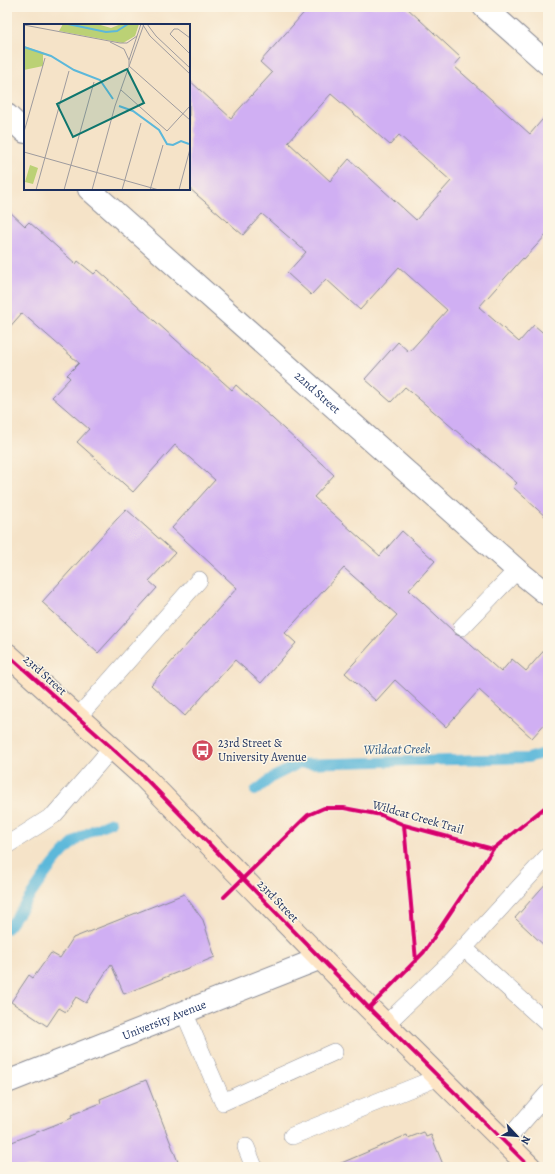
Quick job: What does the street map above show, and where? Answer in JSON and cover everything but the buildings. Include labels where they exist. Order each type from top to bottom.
[{"type":"main road","name":"23rd Street","points":[[7,654],[141,774],[386,1024],[530,1167]]},
{"type":"street","points":[[484,7],[548,64]]},
{"type":"street","points":[[7,116],[24,131]]},
{"type":"street","name":"22nd Street","points":[[90,190],[517,570],[548,595]]},
{"type":"street","name":"University Avenue","points":[[7,1082],[321,958]]},
{"type":"lane","points":[[462,627],[517,570]]},
{"type":"lane","points":[[78,718],[199,580]]},
{"type":"lane","points":[[7,845],[54,815],[112,748]]},
{"type":"lane","points":[[386,1024],[464,948],[548,856]]},
{"type":"lane","points":[[464,948],[548,1024]]},
{"type":"lane","points":[[184,1012],[223,1102],[334,1052]]},
{"type":"lane","points":[[292,1136],[439,1077]]},
{"type":"lane","points":[[505,1142],[548,1093]]},
{"type":"lane","points":[[246,1147],[254,1167]]},
{"type":"waterway","name":"Wildcat Creek","points":[[255,791],[273,777],[298,764],[528,758],[548,752]]},
{"type":"waterway","name":"Wildcat Creek","points":[[7,929],[61,855],[85,835],[112,822]]},
{"type":"cycle path","points":[[7,654],[141,774],[369,1008],[530,1167]]},
{"type":"cycle path","name":"Wildcat Creek Trail","points":[[224,897],[308,815],[324,808],[344,808],[381,815],[404,825],[493,849],[548,805]]},
{"type":"cycle path","name":"Wildcat Creek Trail","points":[[404,825],[416,961]]},
{"type":"cycle path","points":[[369,1008],[424,952],[493,849]]},
{"type":"place","name":"23rd Street & University Avenue","points":[[203,750]]}]
